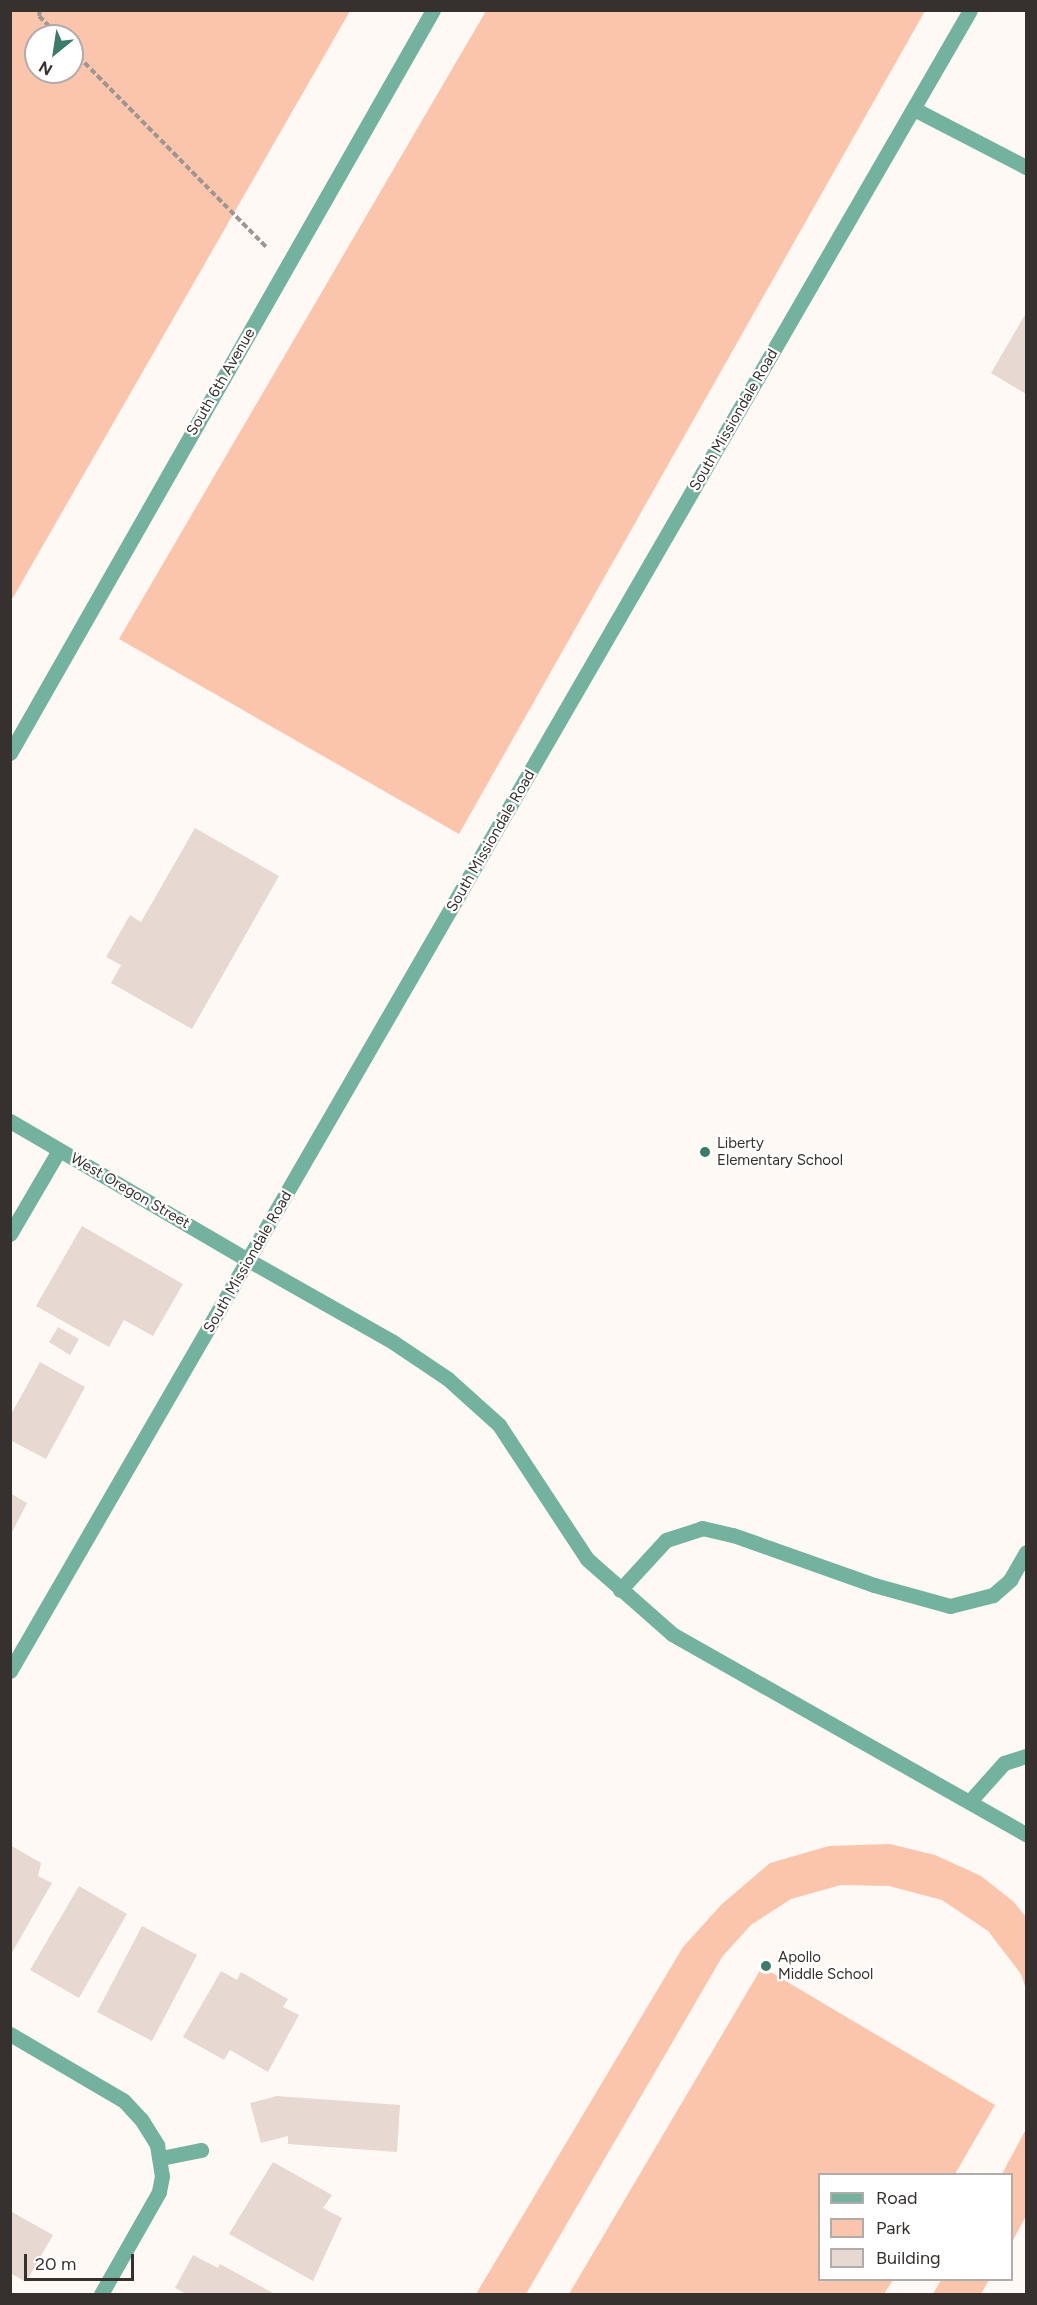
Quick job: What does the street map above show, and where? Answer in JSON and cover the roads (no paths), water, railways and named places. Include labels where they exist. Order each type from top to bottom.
[{"type":"street","name":"South 6th Avenue","points":[[10,753],[433,10]]},
{"type":"street","name":"South Missiondale Road","points":[[10,1671],[250,1261],[970,10]]},
{"type":"street","points":[[914,109],[1026,167]]},
{"type":"street","name":"West Oregon Street","points":[[10,1121],[393,1342],[448,1379],[499,1425],[587,1559],[672,1634],[1026,1834]]},
{"type":"street","points":[[10,1234],[59,1150]]},
{"type":"street","points":[[620,1590],[666,1540],[702,1528],[733,1535],[874,1585],[950,1606],[970,1604],[993,1595],[1010,1580],[1026,1552]]},
{"type":"street","points":[[970,1801],[1004,1763],[1026,1756]]},
{"type":"street","points":[[10,2034],[124,2101],[141,2119],[161,2158],[159,2192],[101,2295]]},
{"type":"street","points":[[161,2158],[201,2150]]},
{"type":"place","name":"Liberty Elementary School","points":[[705,1152]]},
{"type":"place","name":"Apollo Middle School","points":[[766,1966]]}]
